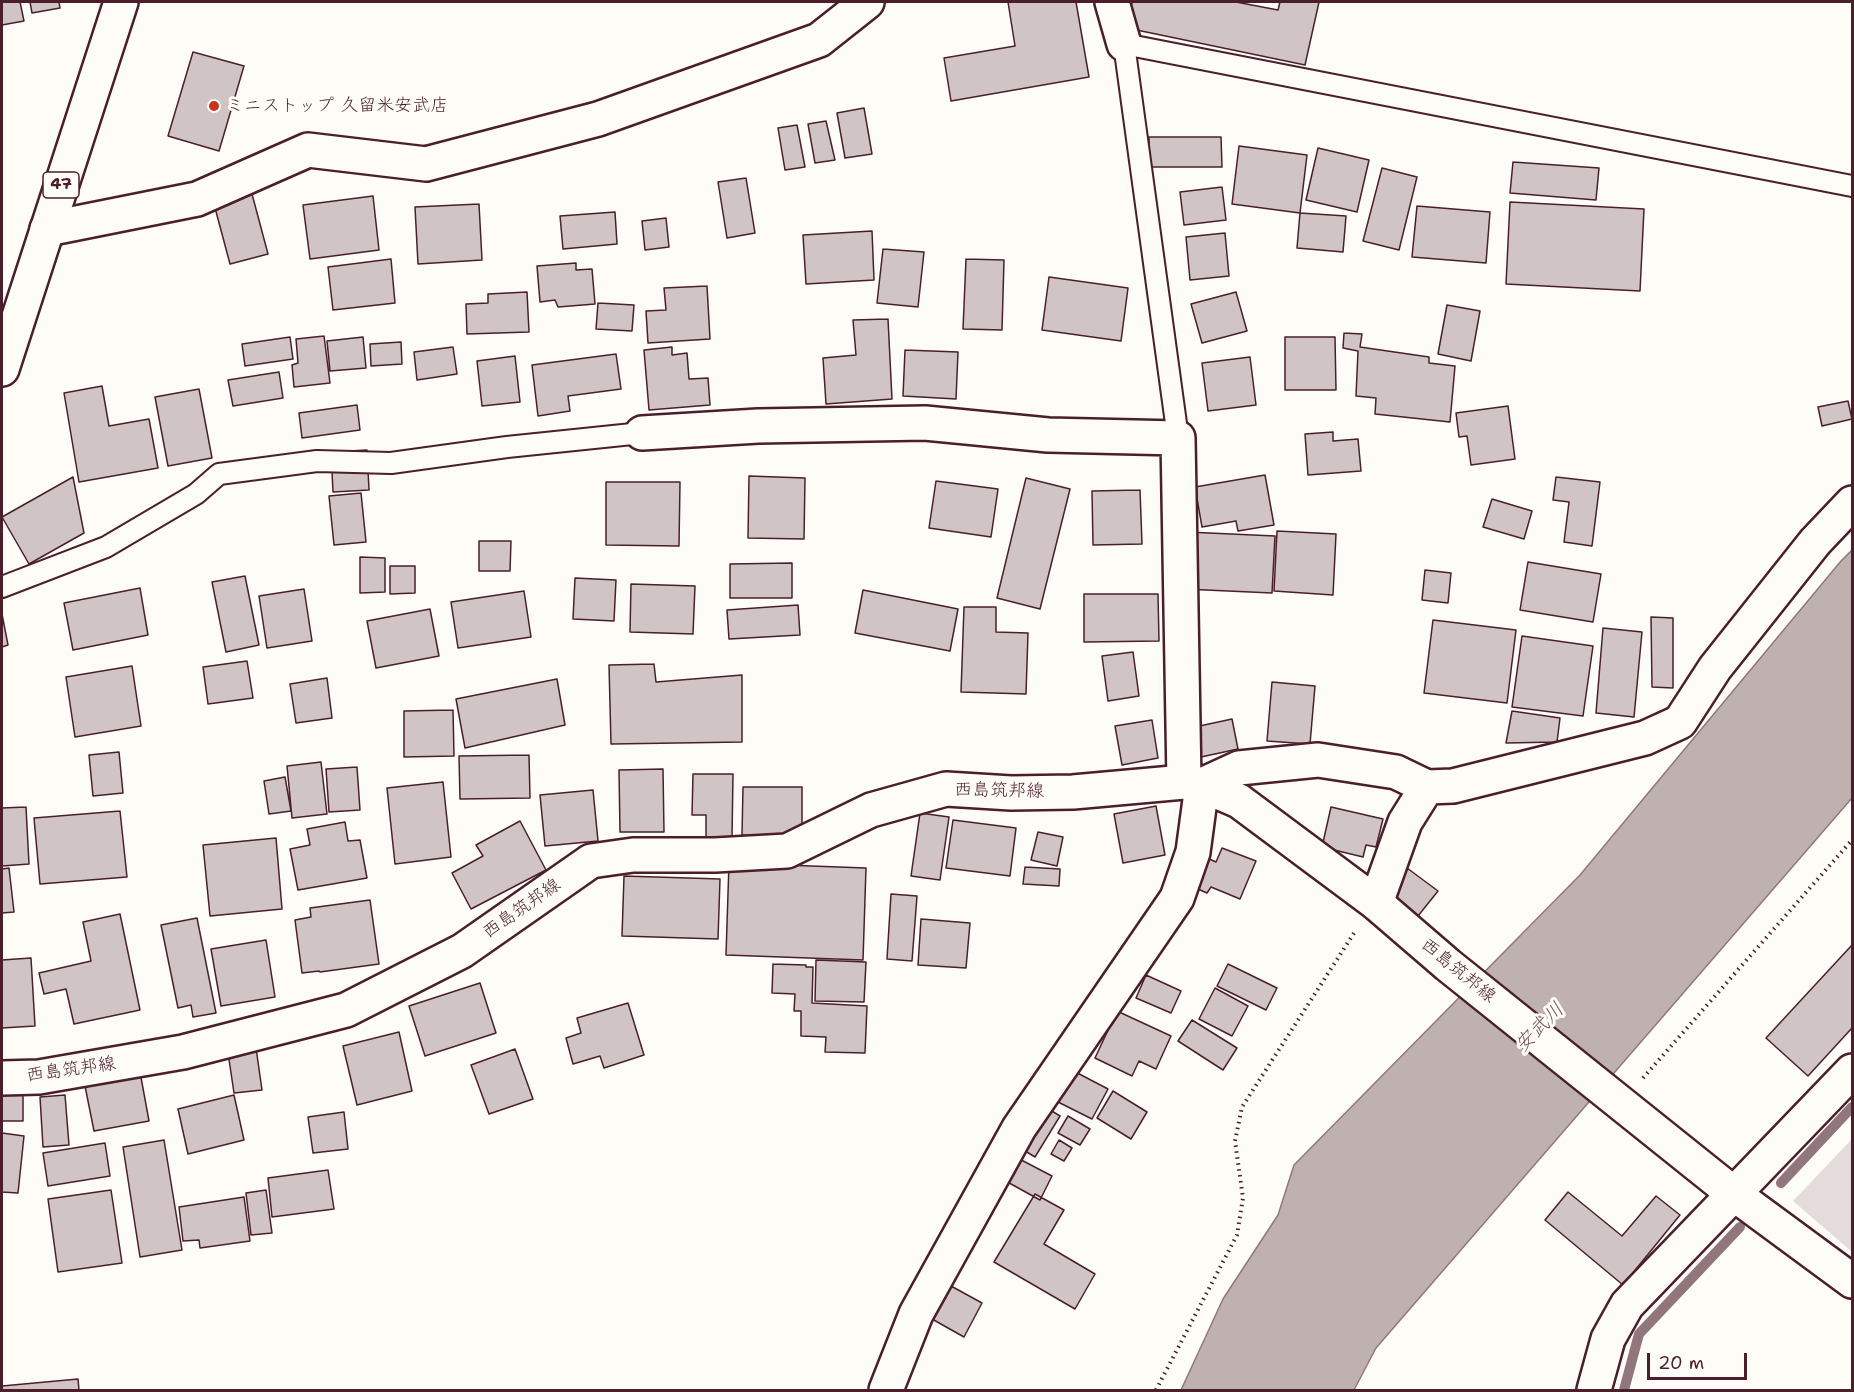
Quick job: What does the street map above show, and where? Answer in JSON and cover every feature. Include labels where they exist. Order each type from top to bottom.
[{"type":"street","name":"47","points":[[2,369],[121,2]]},
{"type":"street","points":[[47,229],[197,199],[308,150],[426,164],[598,119],[819,40],[867,2]]},
{"type":"street","points":[[1112,2],[1124,44]]},
{"type":"street","points":[[642,433],[758,426],[925,423],[1048,435],[1178,438],[1193,783],[1193,852],[1177,898],[1019,1128],[916,1314],[886,1390]]},
{"type":"street","points":[[1193,783],[1239,768],[1318,760],[1396,772],[1427,788],[1453,786],[1645,738],[1680,722],[1715,668],[1815,542],[1852,503]]},
{"type":"street","name":"西島筑邦線","points":[[2,1078],[39,1077],[183,1052],[346,1010],[462,951],[591,861],[633,855],[715,855],[787,851],[871,810],[946,789],[1011,793],[1073,792],[1193,783],[1239,801],[1376,903],[1448,964],[1734,1194],[1852,1281]]},
{"type":"street","points":[[1376,903],[1405,822],[1427,788]]},
{"type":"street","points":[[1594,1390],[1608,1339],[1627,1305],[1852,1071]]},
{"type":"lane","points":[[1178,438],[1124,44],[1852,186]]},
{"type":"lane","points":[[2,587],[106,548],[196,494],[219,474],[317,461],[391,463],[507,447],[642,433]]},
{"type":"path","points":[[1622,1103],[1852,840]]},
{"type":"path","points":[[1155,1390],[1237,1235],[1243,1197],[1235,1141],[1242,1107],[1364,917],[1376,903]]},
{"type":"shaded area","points":[[1852,1139],[1852,1252],[1793,1201]]},
{"type":"water","name":"安武川","points":[[1852,550],[1852,798],[1376,1348],[1354,1390],[1181,1390],[1223,1299],[1278,1215],[1294,1165],[1580,875]]},
{"type":"building","points":[[2,2],[20,2],[24,21],[2,25]]},
{"type":"building","points":[[30,2],[59,2],[60,8],[32,13]]},
{"type":"building","points":[[1008,2],[1076,2],[1089,77],[951,101],[944,58],[1015,46]]},
{"type":"building","points":[[1132,2],[1236,2],[1278,10],[1280,2],[1319,2],[1305,65],[1127,28]]},
{"type":"building","points":[[193,52],[244,66],[219,151],[168,136]]},
{"type":"building","points":[[864,108],[872,154],[845,158],[837,113]]},
{"type":"building","points":[[826,121],[835,160],[815,163],[808,124]]},
{"type":"building","points":[[797,125],[805,167],[785,170],[778,128]]},
{"type":"building","points":[[1149,137],[1221,137],[1222,167],[1149,167]]},
{"type":"building","points":[[1239,146],[1307,155],[1300,213],[1232,204]]},
{"type":"building","points":[[1318,148],[1369,160],[1357,212],[1306,200]]},
{"type":"building","points":[[1513,162],[1599,168],[1596,200],[1510,193]]},
{"type":"building","points":[[1382,168],[1417,177],[1399,250],[1363,241]]},
{"type":"building","points":[[746,178],[755,233],[727,238],[718,182]]},
{"type":"building","points":[[1222,187],[1226,220],[1184,225],[1180,192]]},
{"type":"building","points":[[252,194],[268,254],[230,264],[214,204]]},
{"type":"building","points":[[373,196],[379,250],[310,259],[303,205]]},
{"type":"building","points":[[1510,202],[1644,209],[1640,291],[1506,284]]},
{"type":"building","points":[[479,204],[482,260],[418,264],[415,207]]},
{"type":"building","points":[[1417,206],[1490,212],[1486,263],[1412,257]]},
{"type":"building","points":[[615,212],[617,244],[563,249],[560,216]]},
{"type":"building","points":[[1300,213],[1346,216],[1343,252],[1297,248]]},
{"type":"building","points":[[666,218],[669,247],[645,250],[642,221]]},
{"type":"building","points":[[872,231],[874,280],[806,284],[803,235]]},
{"type":"building","points":[[1225,233],[1229,276],[1190,280],[1186,237]]},
{"type":"building","points":[[883,249],[924,252],[918,307],[877,303]]},
{"type":"building","points":[[391,259],[395,303],[333,310],[328,267]]},
{"type":"building","points":[[966,259],[1004,260],[1002,330],[963,329]]},
{"type":"building","points":[[576,263],[576,270],[592,269],[595,304],[558,307],[555,300],[540,302],[537,266]]},
{"type":"building","points":[[1049,277],[1128,288],[1121,341],[1042,330]]},
{"type":"building","points":[[707,286],[710,339],[648,343],[646,311],[666,310],[664,288]]},
{"type":"building","points":[[527,292],[529,332],[467,334],[466,304],[488,303],[488,294]]},
{"type":"building","points":[[1236,292],[1247,331],[1202,343],[1191,304]]},
{"type":"building","points":[[598,303],[634,305],[632,331],[596,329]]},
{"type":"building","points":[[1447,305],[1480,311],[1471,361],[1438,354]]},
{"type":"building","points":[[888,319],[892,399],[826,404],[823,358],[856,355],[853,320]]},
{"type":"building","points":[[1344,333],[1362,334],[1360,347],[1429,357],[1429,363],[1455,366],[1450,422],[1375,414],[1376,398],[1356,396],[1358,351],[1343,348]]},
{"type":"building","points":[[324,336],[330,383],[294,387],[292,365],[298,363],[296,339]]},
{"type":"building","points":[[290,337],[293,359],[245,366],[242,344]]},
{"type":"building","points":[[363,337],[366,368],[330,371],[327,341]]},
{"type":"building","points":[[1285,337],[1335,337],[1336,390],[1285,390]]},
{"type":"building","points":[[401,342],[402,364],[371,366],[370,344]]},
{"type":"building","points":[[453,347],[457,374],[417,380],[414,352]]},
{"type":"building","points":[[672,347],[672,355],[687,353],[689,379],[708,378],[710,405],[649,410],[644,350]]},
{"type":"building","points":[[905,350],[958,352],[956,399],[903,396]]},
{"type":"building","points":[[616,354],[621,389],[568,396],[570,411],[538,416],[532,365]]},
{"type":"building","points":[[515,356],[520,402],[482,406],[477,361]]},
{"type":"building","points":[[1250,357],[1256,405],[1208,411],[1202,363]]},
{"type":"building","points":[[279,372],[283,398],[233,406],[228,380]]},
{"type":"building","points":[[102,386],[109,426],[149,419],[158,468],[79,482],[64,393]]},
{"type":"building","points":[[199,389],[212,458],[168,466],[155,397]]},
{"type":"building","points":[[1848,401],[1852,419],[1822,426],[1818,407]]},
{"type":"building","points":[[357,405],[360,430],[302,438],[299,413]]},
{"type":"building","points":[[1508,406],[1515,459],[1471,465],[1467,436],[1459,437],[1456,413]]},
{"type":"building","points":[[1333,432],[1333,441],[1358,439],[1361,471],[1308,475],[1305,434]]},
{"type":"building","points":[[367,450],[369,490],[333,492],[331,452]]},
{"type":"building","points":[[1265,475],[1274,525],[1238,531],[1236,521],[1202,527],[1195,487]]},
{"type":"building","points":[[749,476],[805,478],[804,539],[748,538]]},
{"type":"building","points":[[73,477],[84,533],[29,564],[2,517]]},
{"type":"building","points":[[1556,477],[1600,482],[1592,546],[1564,542],[1569,502],[1553,500]]},
{"type":"building","points":[[1026,478],[1070,489],[1040,609],[997,598]]},
{"type":"building","points":[[936,481],[998,489],[991,537],[929,528]]},
{"type":"building","points":[[606,482],[680,482],[679,546],[606,545]]},
{"type":"building","points":[[1140,490],[1142,544],[1093,545],[1092,491]]},
{"type":"building","points":[[361,493],[366,542],[334,545],[329,496]]},
{"type":"building","points":[[1492,499],[1532,511],[1524,539],[1483,527]]},
{"type":"building","points":[[1277,531],[1336,534],[1333,595],[1274,591]]},
{"type":"building","points":[[1187,532],[1275,536],[1272,593],[1184,589]]},
{"type":"building","points":[[479,541],[511,541],[510,571],[479,571]]},
{"type":"building","points":[[360,557],[385,558],[385,592],[360,593]]},
{"type":"building","points":[[1528,562],[1601,574],[1593,622],[1520,610]]},
{"type":"building","points":[[792,563],[792,598],[730,598],[730,564]]},
{"type":"building","points":[[390,566],[415,566],[415,593],[390,594]]},
{"type":"building","points":[[1425,570],[1451,573],[1448,603],[1422,600]]},
{"type":"building","points":[[245,576],[259,645],[226,652],[212,582]]},
{"type":"building","points":[[575,578],[616,580],[614,621],[573,619]]},
{"type":"building","points":[[631,584],[695,586],[693,634],[630,632]]},
{"type":"building","points":[[140,588],[148,635],[73,650],[64,603]]},
{"type":"building","points":[[304,589],[312,641],[267,648],[259,596]]},
{"type":"building","points":[[863,590],[958,609],[950,651],[855,633]]},
{"type":"building","points":[[524,591],[531,637],[458,648],[451,602]]},
{"type":"building","points":[[1084,594],[1158,594],[1159,641],[1084,642]]},
{"type":"building","points":[[798,605],[800,635],[729,639],[727,610]]},
{"type":"building","points":[[964,607],[996,607],[996,632],[1028,633],[1026,694],[961,692]]},
{"type":"building","points":[[430,609],[439,656],[376,668],[367,621]]},
{"type":"building","points":[[2,614],[8,645],[2,647]]},
{"type":"building","points":[[1651,617],[1673,618],[1673,688],[1652,687]]},
{"type":"building","points":[[1433,620],[1516,630],[1507,703],[1424,693]]},
{"type":"building","points":[[1603,628],[1642,632],[1634,717],[1596,713]]},
{"type":"building","points":[[1522,636],[1593,646],[1583,716],[1512,707]]},
{"type":"building","points":[[1133,652],[1139,696],[1108,701],[1102,656]]},
{"type":"building","points":[[247,661],[253,698],[208,704],[203,667]]},
{"type":"building","points":[[654,664],[656,682],[742,675],[742,742],[611,744],[609,665]]},
{"type":"building","points":[[132,666],[141,726],[75,737],[66,677]]},
{"type":"building","points":[[327,678],[332,718],[296,723],[290,684]]},
{"type":"building","points":[[557,679],[565,725],[465,748],[456,699]]},
{"type":"building","points":[[1272,682],[1315,686],[1310,744],[1267,741]]},
{"type":"building","points":[[453,710],[454,756],[404,757],[404,711]]},
{"type":"building","points":[[1512,711],[1560,718],[1557,742],[1506,743]]},
{"type":"building","points":[[1232,719],[1238,749],[1201,757],[1195,727]]},
{"type":"building","points":[[1152,720],[1158,758],[1122,765],[1115,726]]},
{"type":"building","points":[[119,752],[123,793],[93,796],[89,755]]},
{"type":"building","points":[[529,755],[530,798],[460,799],[459,756]]},
{"type":"building","points":[[321,762],[327,814],[292,818],[287,766]]},
{"type":"building","points":[[357,767],[360,810],[329,812],[326,769]]},
{"type":"building","points":[[663,769],[664,832],[620,832],[619,770]]},
{"type":"building","points":[[693,774],[733,774],[732,838],[706,837],[706,815],[692,815]]},
{"type":"building","points":[[285,777],[291,811],[269,814],[264,781]]},
{"type":"building","points":[[443,782],[451,857],[395,864],[387,788]]},
{"type":"building","points":[[743,787],[802,787],[802,837],[742,835]]},
{"type":"building","points":[[593,790],[598,841],[545,846],[540,795]]},
{"type":"building","points":[[1156,806],[1165,855],[1123,863],[1114,814]]},
{"type":"building","points":[[26,807],[29,864],[2,866],[2,808]]},
{"type":"building","points":[[1331,807],[1383,819],[1376,847],[1366,845],[1363,857],[1322,847]]},
{"type":"building","points":[[120,811],[127,877],[40,884],[34,818]]},
{"type":"building","points":[[920,813],[949,817],[940,880],[911,876]]},
{"type":"building","points":[[953,820],[1016,828],[1010,876],[946,868]]},
{"type":"building","points":[[520,821],[546,870],[471,909],[452,873],[483,856],[476,845]]},
{"type":"building","points":[[345,822],[348,841],[360,840],[367,878],[298,890],[290,849],[310,845],[307,829]]},
{"type":"building","points":[[1038,832],[1063,837],[1057,866],[1031,860]]},
{"type":"building","points":[[276,838],[282,909],[210,916],[203,845]]},
{"type":"building","points":[[1222,848],[1256,861],[1240,899],[1211,887],[1207,893],[1191,886],[1203,856],[1216,862]]},
{"type":"building","points":[[729,863],[866,868],[863,960],[726,955]]},
{"type":"building","points":[[1025,867],[1060,869],[1059,886],[1023,884]]},
{"type":"building","points":[[9,868],[14,912],[2,913],[2,869]]},
{"type":"building","points":[[1407,868],[1438,891],[1418,916],[1388,893]]},
{"type":"building","points":[[624,876],[720,879],[718,939],[622,936]]},
{"type":"building","points":[[891,894],[917,896],[912,961],[887,959]]},
{"type":"building","points":[[370,900],[379,964],[302,973],[295,920],[311,917],[310,908]]},
{"type":"building","points":[[120,914],[140,1010],[74,1024],[66,989],[44,994],[39,973],[91,961],[83,922]]},
{"type":"building","points":[[197,918],[216,1013],[193,1017],[191,1005],[178,1008],[161,925]]},
{"type":"building","points":[[921,919],[970,923],[966,968],[918,965]]},
{"type":"building","points":[[266,940],[275,997],[221,1006],[211,949]]},
{"type":"building","points":[[1852,945],[1852,1028],[1808,1076],[1766,1038]]},
{"type":"building","points":[[31,958],[35,1026],[2,1028],[2,960]]},
{"type":"building","points":[[816,960],[866,962],[864,1002],[815,1001]]},
{"type":"building","points":[[773,964],[813,967],[812,1003],[867,1006],[865,1053],[825,1052],[826,1037],[801,1036],[801,1011],[794,1011],[795,994],[772,993]]},
{"type":"building","points":[[1228,964],[1277,988],[1266,1010],[1217,986]]},
{"type":"building","points":[[1146,975],[1181,991],[1171,1013],[1136,998]]},
{"type":"building","points":[[480,983],[496,1033],[425,1056],[409,1006]]},
{"type":"building","points":[[1215,988],[1248,1006],[1232,1036],[1199,1019]]},
{"type":"building","points":[[628,1003],[644,1055],[604,1068],[600,1056],[573,1064],[566,1038],[581,1033],[577,1018]]},
{"type":"building","points":[[1117,1011],[1171,1036],[1156,1069],[1139,1061],[1132,1076],[1095,1058]]},
{"type":"building","points":[[1192,1020],[1237,1048],[1223,1070],[1178,1041]]},
{"type":"building","points":[[399,1032],[412,1091],[357,1105],[343,1046]]},
{"type":"building","points":[[255,1041],[262,1090],[234,1093],[227,1046]]},
{"type":"building","points":[[515,1049],[533,1099],[489,1114],[471,1065]]},
{"type":"building","points":[[138,1061],[149,1121],[94,1131],[82,1071]]},
{"type":"building","points":[[1064,1066],[1108,1089],[1092,1119],[1048,1097]]},
{"type":"building","points":[[2,1085],[23,1085],[23,1121],[2,1121]]},
{"type":"building","points":[[1113,1091],[1147,1112],[1131,1139],[1097,1118]]},
{"type":"building","points":[[65,1095],[69,1145],[43,1147],[40,1097]]},
{"type":"building","points":[[234,1095],[244,1140],[188,1154],[178,1109]]},
{"type":"building","points":[[1037,1102],[1060,1116],[1035,1157],[1012,1143]]},
{"type":"building","points":[[344,1112],[348,1149],[313,1153],[308,1117]]},
{"type":"building","points":[[1068,1116],[1090,1129],[1080,1145],[1058,1133]]},
{"type":"building","points":[[2,1133],[24,1136],[18,1193],[2,1192]]},
{"type":"building","points":[[164,1140],[182,1250],[140,1257],[123,1147]]},
{"type":"building","points":[[1059,1140],[1072,1148],[1064,1161],[1051,1154]]},
{"type":"building","points":[[105,1143],[110,1176],[48,1186],[43,1153]]},
{"type":"building","points":[[1006,1152],[1052,1176],[1040,1200],[993,1174]]},
{"type":"building","points":[[328,1170],[334,1209],[272,1217],[268,1178]]},
{"type":"building","points":[[111,1190],[122,1263],[58,1272],[48,1199]]},
{"type":"building","points":[[266,1190],[272,1233],[251,1235],[246,1193]]},
{"type":"building","points":[[1568,1192],[1622,1236],[1656,1196],[1680,1215],[1623,1285],[1545,1220]]},
{"type":"building","points":[[1035,1194],[1064,1210],[1044,1244],[1095,1274],[1075,1309],[994,1262]]},
{"type":"building","points":[[244,1197],[250,1241],[200,1248],[199,1240],[183,1241],[179,1207]]},
{"type":"building","points":[[951,1286],[982,1303],[964,1337],[932,1319]]},
{"type":"building","points":[[78,1379],[79,1390],[2,1390],[2,1386]]},
{"type":"waterway","points":[[1781,1183],[1852,1107]]},
{"type":"waterway","points":[[1624,1390],[1639,1334],[1740,1227]]},
{"type":"place","name":"ミニストップ 久留米安武店","points":[[214,106]]}]
